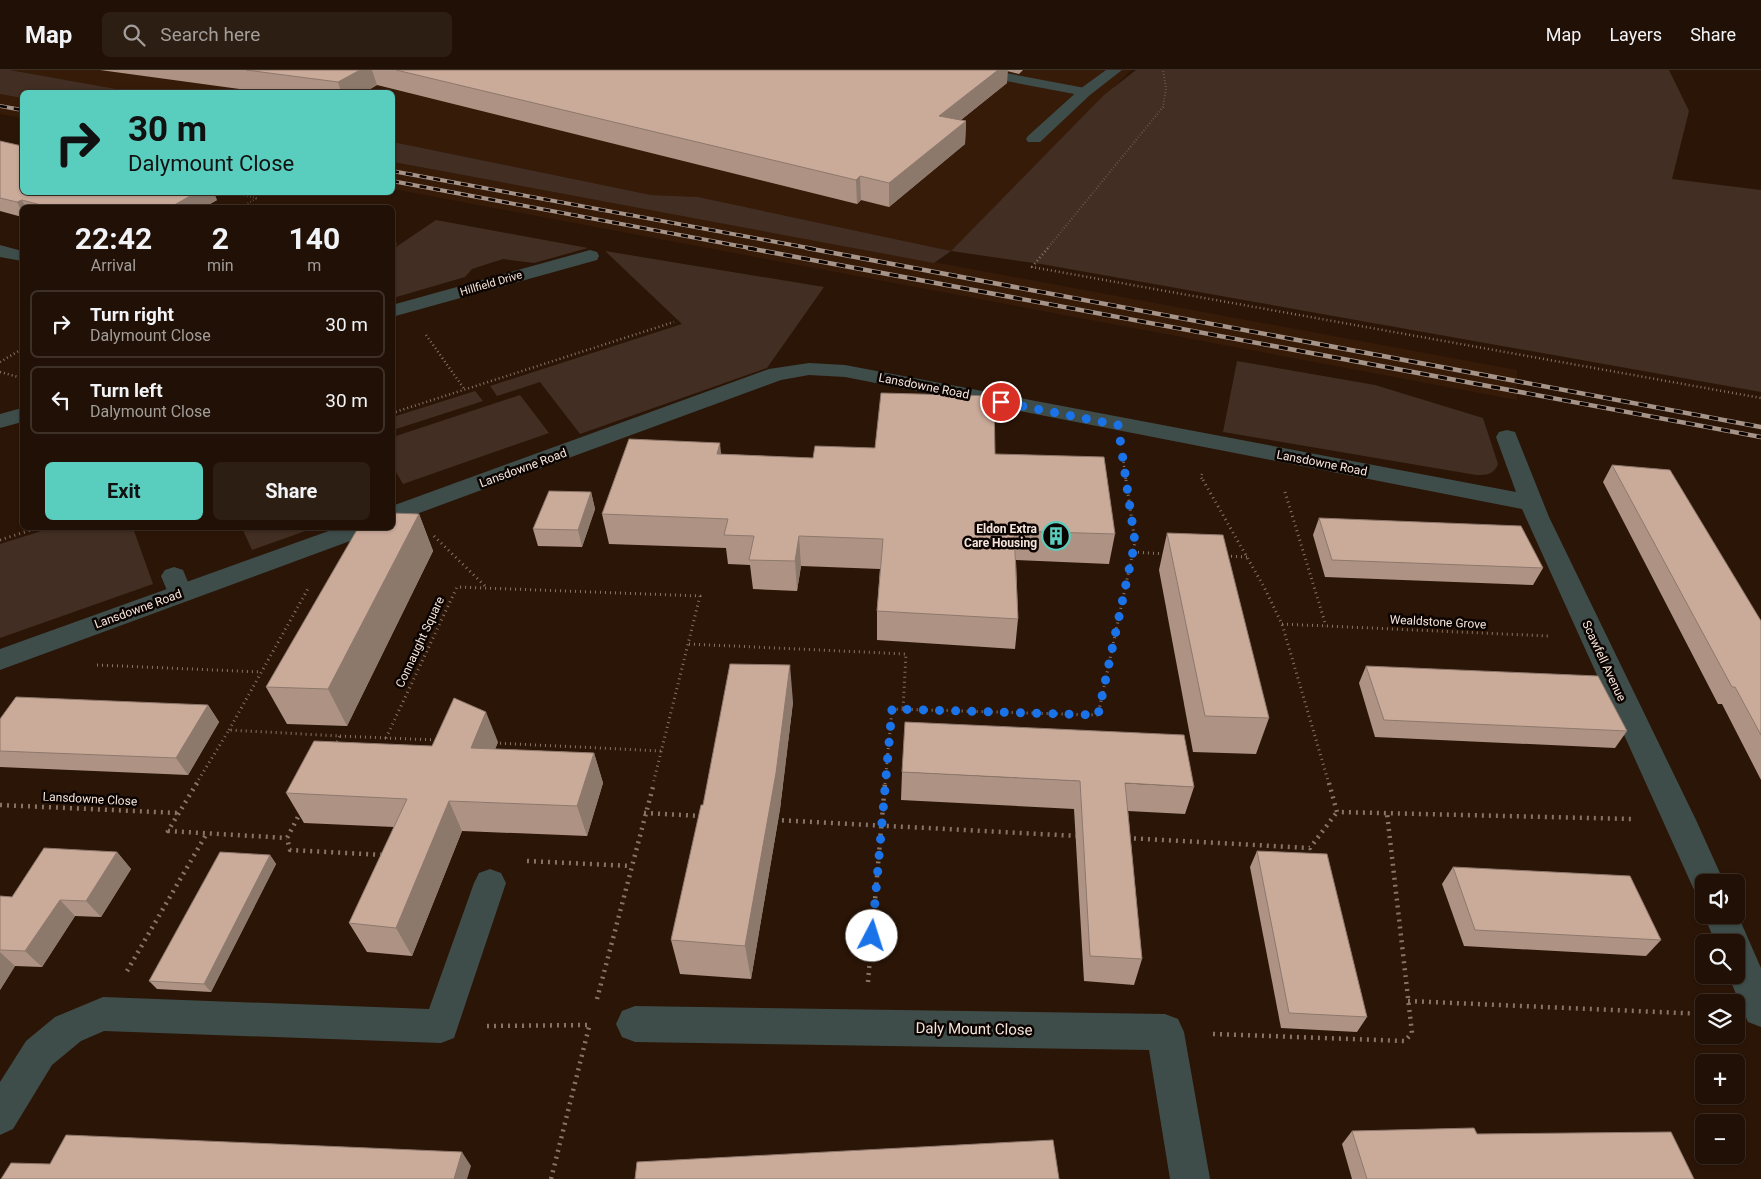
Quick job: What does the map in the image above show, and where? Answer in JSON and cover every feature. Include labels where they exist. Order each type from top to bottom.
[{"type":"street","points":[[1034,139],[1085,92],[1115,70]]},
{"type":"street","points":[[0,251],[20,256]]},
{"type":"street","name":"Hillfield Drive","points":[[399,309],[590,256]]},
{"type":"street","name":"Lansdowne Road","points":[[399,513],[777,374],[809,369],[845,371],[1118,425],[1532,503]]},
{"type":"street","points":[[0,421],[20,416]]},
{"type":"street","name":"Scawfell Avenue","points":[[1507,437],[1532,503],[1704,874]]},
{"type":"street","name":"Lansdowne Road","points":[[0,660],[49,642],[177,585],[348,532]]},
{"type":"street","points":[[1745,973],[1761,1010]]},
{"type":"street","name":"Daly Mount Close","points":[[635,1024],[1164,1032]]},
{"type":"street","points":[[1164,1032],[1190,1179]]},
{"type":"lane","points":[[969,70],[1085,92]]},
{"type":"lane","points":[[0,1116],[39,1053],[68,1029],[103,1014],[441,1026],[490,883]]},
{"type":"path","points":[[1163,70],[1166,88],[1162,107],[1032,267],[1761,398]]},
{"type":"path","points":[[244,195],[257,198],[245,205]]},
{"type":"path","points":[[399,309],[464,390]]},
{"type":"path","points":[[395,412],[674,322]]},
{"type":"path","points":[[0,362],[20,350]]},
{"type":"path","points":[[0,372],[20,377]]},
{"type":"path","points":[[864,1027],[892,709],[1098,715],[1135,542],[1118,425]]},
{"type":"path","points":[[1210,442],[1201,477],[1247,557],[1282,624],[1337,812]]},
{"type":"path","points":[[1284,491],[1326,626]]},
{"type":"path","points":[[399,513],[481,580],[487,588]]},
{"type":"path","points":[[0,540],[31,530]]},
{"type":"path","points":[[305,804],[287,838],[168,831],[229,730],[261,672],[348,532]]},
{"type":"path","points":[[1133,552],[1171,554]]},
{"type":"path","points":[[1219,556],[1247,557]]},
{"type":"path","name":"Connaught Square","points":[[386,738],[457,587],[700,596],[662,751],[595,1006]]},
{"type":"path","name":"Wealdstone Grove","points":[[1282,624],[1593,638]]},
{"type":"path","points":[[49,642],[52,664],[261,672]]},
{"type":"path","points":[[689,644],[906,654],[903,709]]},
{"type":"path","points":[[229,730],[446,741]]},
{"type":"path","points":[[331,753],[340,736]]},
{"type":"path","points":[[485,742],[662,751]]},
{"type":"path","name":"Lansdowne Close","points":[[0,805],[178,813]]},
{"type":"path","points":[[1337,812],[1680,820]]},
{"type":"path","points":[[1120,838],[1310,848],[1337,812]]},
{"type":"path","points":[[1164,1032],[1404,1040],[1412,1033],[1387,813]]},
{"type":"path","points":[[644,814],[704,816]]},
{"type":"path","points":[[773,820],[1080,836]]},
{"type":"path","points":[[103,1014],[208,833]]},
{"type":"path","points":[[1408,1001],[1695,1014]]},
{"type":"path","points":[[551,1179],[592,1016]]},
{"type":"path","points":[[441,1026],[635,1024]]},
{"type":"shaded area","points":[[0,70],[10,70],[122,90],[20,90],[20,98],[0,94]]},
{"type":"shaded area","points":[[10,70],[1131,70],[951,251],[698,197],[651,195],[395,142],[395,90],[122,90]]},
{"type":"shaded area","points":[[1136,70],[1669,70],[1689,111],[1672,179],[1761,190],[1761,392],[1041,264],[951,251],[1104,95]]},
{"type":"shaded area","points":[[0,94],[20,98],[20,118],[0,114]]},
{"type":"shaded area","points":[[395,142],[651,195],[698,197],[951,251],[934,263],[395,162]]},
{"type":"shaded area","points":[[395,163],[1517,370],[1517,400],[395,189]]},
{"type":"shaded area","points":[[436,220],[588,248],[534,263],[503,259],[472,269],[465,277],[395,297],[395,248]]},
{"type":"shaded area","points":[[605,251],[824,287],[767,368],[580,434],[540,382],[497,396],[490,386],[682,324]]},
{"type":"shaded area","points":[[1237,361],[1375,385],[1483,418],[1498,464],[1492,472],[1476,475],[1223,432]]},
{"type":"shaded area","points":[[475,391],[483,401],[395,429],[395,416]]},
{"type":"shaded area","points":[[520,395],[549,433],[403,484],[395,470],[395,436]]},
{"type":"shaded area","points":[[45,530],[134,530],[153,584],[0,638],[0,544]]},
{"type":"shaded area","points":[[243,530],[308,530],[252,550]]},
{"type":"building","points":[[246,70],[360,70],[338,82]]},
{"type":"building","points":[[396,70],[998,70],[939,116],[966,121],[889,183],[860,176],[856,180]]},
{"type":"building","points":[[0,141],[20,146],[20,195],[192,195],[174,205],[41,205],[22,200],[17,202],[0,198]]},
{"type":"building","points":[[881,393],[994,396],[995,454],[1104,457],[1115,534],[1014,531],[1018,619],[877,611],[883,539],[799,536],[795,561],[749,560],[754,536],[724,535],[728,519],[602,514],[629,439],[720,443],[717,454],[813,458],[815,446],[875,448]]},
{"type":"building","points":[[1612,465],[1670,470],[1761,621],[1761,735],[1735,687],[1732,687]]},
{"type":"building","points":[[549,491],[591,492],[578,530],[533,529]]},
{"type":"building","points":[[395,513],[419,514],[328,689],[266,687],[357,530],[395,530]]},
{"type":"building","points":[[1319,518],[1521,526],[1543,568],[1332,560]]},
{"type":"building","points":[[1167,533],[1223,535],[1269,718],[1205,716]]},
{"type":"building","points":[[730,664],[790,665],[776,773],[745,946],[671,940],[701,805],[703,805]]},
{"type":"building","points":[[1366,666],[1598,676],[1627,731],[1384,720]]},
{"type":"building","points":[[16,697],[208,705],[176,758],[0,751],[0,719]]},
{"type":"building","points":[[454,698],[486,712],[471,748],[594,753],[577,806],[449,801],[396,928],[349,923],[407,799],[286,793],[314,741],[432,746]]},
{"type":"building","points":[[905,722],[1184,735],[1194,787],[1125,783],[1142,959],[1090,956],[1080,781],[902,772]]},
{"type":"building","points":[[44,848],[117,852],[86,901],[60,900],[25,951],[0,950],[0,896],[12,897]]},
{"type":"building","points":[[1257,851],[1327,854],[1367,1017],[1289,1013]]},
{"type":"building","points":[[220,852],[270,855],[204,984],[149,981]]},
{"type":"building","points":[[1453,867],[1630,876],[1661,940],[1475,930]]},
{"type":"building","points":[[1474,1128],[1477,1134],[1671,1132],[1694,1179],[1367,1179],[1352,1131]]},
{"type":"building","points":[[66,1135],[462,1152],[454,1179],[1,1179],[11,1163],[50,1164]]},
{"type":"building","points":[[1053,1140],[1059,1179],[635,1179],[637,1162]]},
{"type":"railway","points":[[0,106],[20,110]]},
{"type":"railway","points":[[395,172],[814,249]]},
{"type":"railway","points":[[395,182],[755,249]]},
{"type":"railway","points":[[748,248],[1761,437]]},
{"type":"railway","points":[[807,248],[1761,427]]},
{"type":"place","name":"Eldon Extra Care Housing","points":[[1056,536]]},
{"type":"route","points":[[872,936],[892,709],[1098,715],[1135,542],[1118,425],[1001,402]]}]
